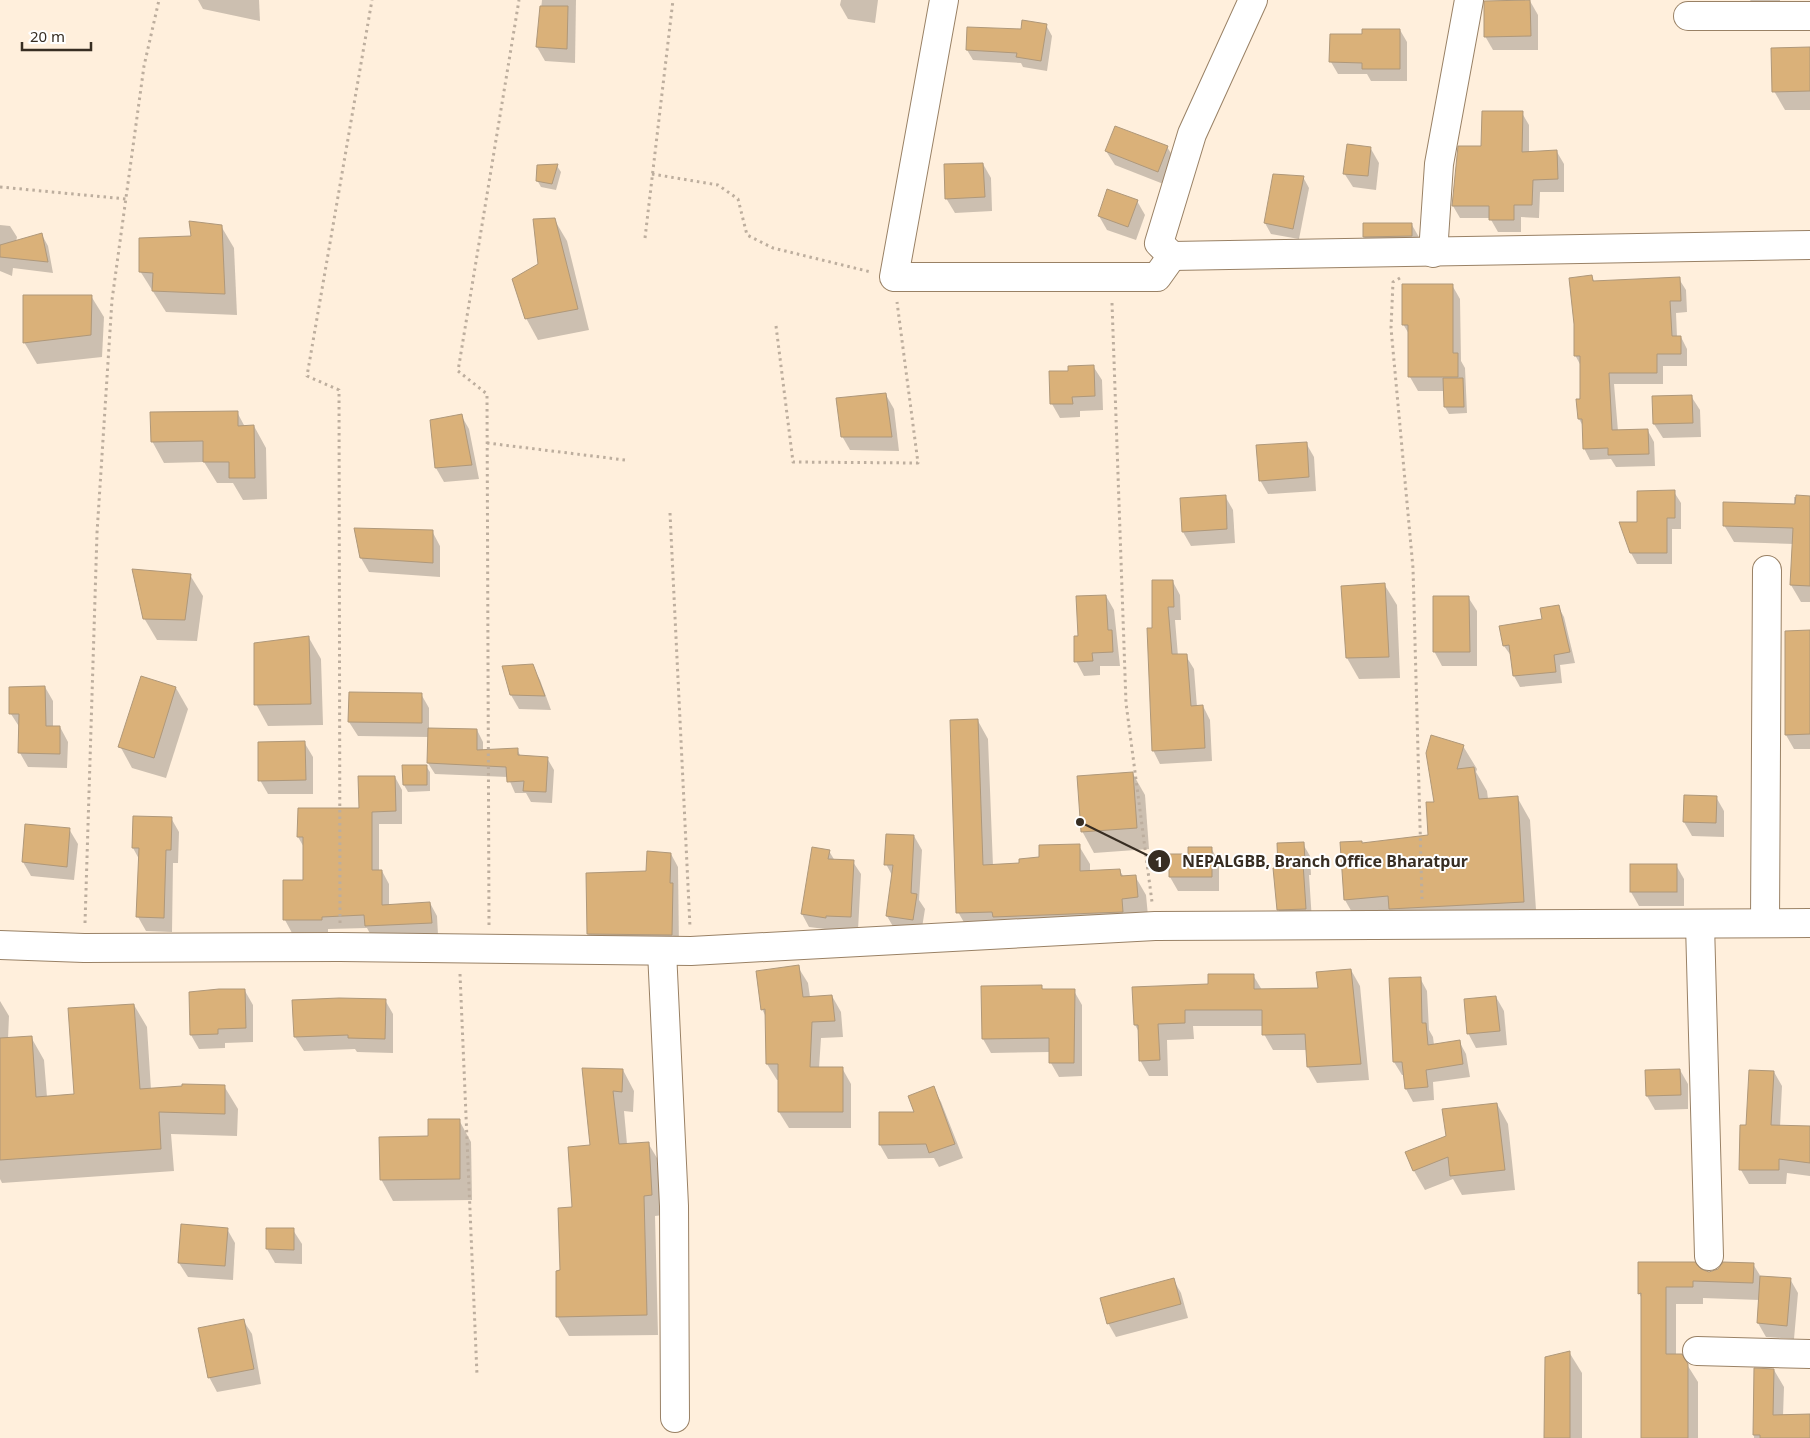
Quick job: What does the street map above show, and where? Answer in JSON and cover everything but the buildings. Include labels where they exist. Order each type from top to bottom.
[{"type":"street","points":[[944,0],[894,277],[1157,277],[1172,256]]},
{"type":"street","points":[[1253,0],[1192,134],[1159,243],[1172,256],[1810,245]]},
{"type":"street","points":[[1433,252],[1439,164],[1469,0]]},
{"type":"street","points":[[1688,16],[1810,16]]},
{"type":"street","points":[[1765,923],[1767,570]]},
{"type":"street","points":[[0,945],[84,948],[340,947],[691,951],[1155,926],[1810,923]]},
{"type":"street","points":[[1700,924],[1709,1256]]},
{"type":"street","points":[[662,951],[674,1206],[675,1418]]},
{"type":"street","points":[[1697,1352],[1810,1354]]},
{"type":"path","points":[[84,948],[98,533],[112,300],[144,66],[159,0]]},
{"type":"path","points":[[340,947],[339,390],[306,376],[372,0]]},
{"type":"path","points":[[488,949],[487,394],[458,371],[519,0]]},
{"type":"path","points":[[645,238],[673,0]]},
{"type":"path","points":[[652,174],[718,185],[738,199],[748,235],[773,248],[894,277],[918,464],[793,462],[776,326]]},
{"type":"path","points":[[0,187],[126,199]]},
{"type":"path","points":[[1401,276],[1393,282],[1391,328],[1413,568],[1423,925]]},
{"type":"path","points":[[1111,277],[1126,703],[1155,926]]},
{"type":"path","points":[[487,443],[625,460]]},
{"type":"path","points":[[670,513],[691,951]]},
{"type":"path","points":[[460,948],[477,1375]]},
{"type":"place","name":"NEPALGBB, Branch Office Bharatpur","points":[[1080,822]]}]
